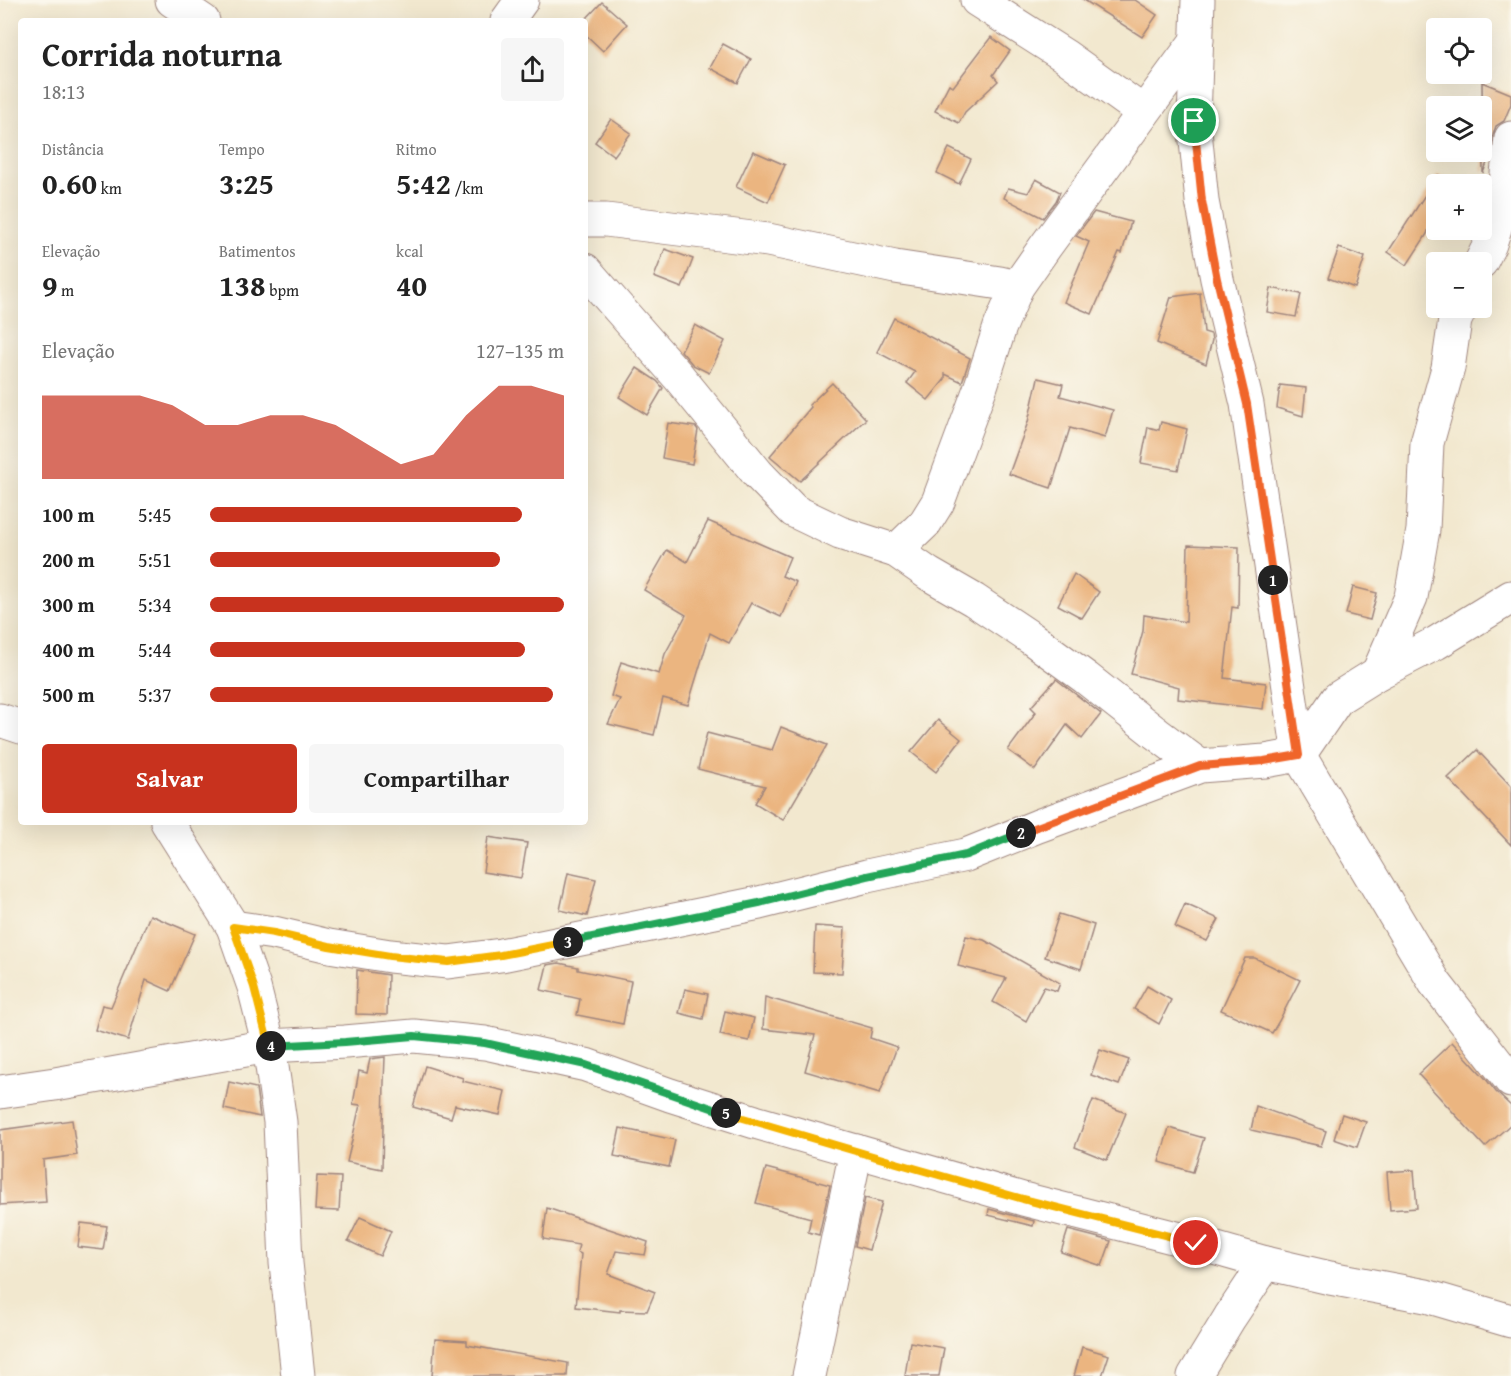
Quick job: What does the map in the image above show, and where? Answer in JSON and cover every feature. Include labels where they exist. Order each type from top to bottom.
[{"type":"street","points":[[170,18],[173,0],[198,18]]},
{"type":"street","points":[[509,18],[522,0]]},
{"type":"street","points":[[977,0],[1065,56],[1143,112]]},
{"type":"street","points":[[1198,0],[1194,121],[1202,201],[1217,279],[1247,404],[1299,755],[1435,983],[1511,1081]]},
{"type":"street","points":[[896,551],[925,523],[938,502],[1000,327],[1017,287],[1197,40]]},
{"type":"street","points":[[1486,252],[1504,200],[1511,138]]},
{"type":"street","points":[[588,220],[606,220],[768,240],[895,267],[1017,287]]},
{"type":"street","points":[[588,273],[678,376],[758,474],[794,512],[840,533],[896,551],[1031,638],[1200,766]]},
{"type":"street","points":[[1378,674],[1411,597],[1423,530],[1427,443],[1448,368],[1456,318]]},
{"type":"street","points":[[233,927],[390,956],[448,962],[501,955],[759,903],[867,876],[966,855],[1200,766],[1264,761],[1299,755],[1338,698],[1436,643],[1511,597]]},
{"type":"street","points":[[0,720],[18,726]]},
{"type":"street","points":[[169,825],[233,927],[254,987],[269,1046],[280,1122],[286,1263],[298,1376]]},
{"type":"street","points":[[0,1092],[269,1046],[414,1036],[485,1043],[586,1065],[755,1122],[1023,1199],[1266,1263],[1426,1296],[1511,1320]]},
{"type":"street","points":[[809,1376],[856,1151]]},
{"type":"street","points":[[1194,1376],[1266,1263]]},
{"type":"building","points":[[1084,0],[1135,0],[1157,15],[1142,37]]},
{"type":"building","points":[[602,2],[627,24],[603,51],[588,37],[587,18]]},
{"type":"building","points":[[991,37],[1010,51],[993,75],[998,81],[965,112],[959,123],[935,111],[949,84],[953,87]]},
{"type":"building","points":[[723,44],[751,59],[738,83],[710,68]]},
{"type":"building","points":[[1482,84],[1511,94],[1511,104],[1504,121],[1496,126],[1492,142],[1492,96],[1482,96]]},
{"type":"building","points":[[611,119],[631,133],[614,156],[595,142]]},
{"type":"building","points":[[949,148],[971,159],[959,184],[937,173]]},
{"type":"building","points":[[753,151],[785,165],[768,202],[736,187]]},
{"type":"building","points":[[1483,162],[1487,162],[1483,173]]},
{"type":"building","points":[[1036,179],[1060,192],[1043,218],[1004,198],[1008,188],[1028,193]]},
{"type":"building","points":[[1426,193],[1426,236],[1407,265],[1388,252]]},
{"type":"building","points":[[1094,212],[1131,222],[1122,253],[1119,252],[1092,314],[1064,302],[1089,242],[1076,236]]},
{"type":"building","points":[[1339,248],[1365,257],[1355,288],[1328,278]]},
{"type":"building","points":[[665,249],[693,259],[682,288],[654,277]]},
{"type":"building","points":[[1271,288],[1301,294],[1296,317],[1267,312]]},
{"type":"building","points":[[1200,293],[1204,332],[1211,334],[1212,340],[1206,364],[1157,343],[1171,297]]},
{"type":"building","points":[[894,318],[970,358],[962,382],[945,374],[945,379],[928,400],[907,383],[915,372],[877,352]]},
{"type":"building","points":[[695,325],[725,341],[709,373],[693,365],[681,351]]},
{"type":"building","points":[[637,368],[657,381],[663,388],[647,415],[619,397]]},
{"type":"building","points":[[1038,378],[1063,384],[1060,396],[1113,410],[1105,438],[1070,428],[1051,488],[1009,474],[1028,422]]},
{"type":"building","points":[[832,383],[866,419],[800,481],[770,456],[811,407],[809,405]]},
{"type":"building","points":[[1280,385],[1306,388],[1303,416],[1277,408]]},
{"type":"building","points":[[1161,422],[1187,429],[1178,470],[1141,463],[1148,427],[1159,430]]},
{"type":"building","points":[[668,423],[696,427],[698,430],[692,464],[662,458]]},
{"type":"building","points":[[708,521],[790,557],[782,576],[796,582],[781,617],[751,603],[729,643],[710,633],[688,705],[663,698],[654,735],[608,724],[620,699],[611,696],[621,662],[659,674],[665,654],[686,615],[644,590],[667,550],[687,562]]},
{"type":"building","points":[[1188,545],[1239,547],[1238,608],[1232,607],[1224,678],[1266,683],[1263,709],[1178,699],[1179,687],[1131,674],[1143,631],[1144,615],[1186,622]]},
{"type":"building","points":[[1074,574],[1099,592],[1082,618],[1058,605]]},
{"type":"building","points":[[1353,587],[1377,593],[1370,620],[1346,614]]},
{"type":"building","points":[[1056,679],[1101,714],[1082,739],[1067,725],[1035,770],[1008,750],[1036,712],[1031,707]]},
{"type":"building","points":[[938,720],[961,739],[936,772],[911,752]]},
{"type":"building","points":[[781,727],[827,745],[783,820],[755,803],[765,786],[698,769],[707,733],[772,750]]},
{"type":"building","points":[[1477,750],[1511,786],[1511,845],[1448,778]]},
{"type":"building","points":[[488,837],[527,843],[521,878],[483,872]]},
{"type":"building","points":[[568,873],[596,879],[587,916],[560,910]]},
{"type":"building","points":[[1185,904],[1219,919],[1207,941],[1175,927]]},
{"type":"building","points":[[1059,914],[1094,925],[1081,969],[1045,957]]},
{"type":"building","points":[[150,915],[195,934],[170,991],[146,980],[128,1040],[95,1030],[102,1005],[111,1007]]},
{"type":"building","points":[[815,926],[845,928],[842,973],[813,972]]},
{"type":"building","points":[[966,936],[984,940],[1060,983],[1057,991],[1044,987],[1026,1021],[993,1002],[1006,978],[958,966]]},
{"type":"building","points":[[1245,958],[1255,958],[1300,980],[1272,1033],[1221,1010]]},
{"type":"building","points":[[559,963],[578,967],[578,970],[631,981],[623,1024],[577,1015],[580,999],[541,990],[547,965]]},
{"type":"building","points":[[357,970],[388,975],[387,1015],[356,1014]]},
{"type":"building","points":[[1147,986],[1171,1000],[1159,1024],[1134,1009]]},
{"type":"building","points":[[685,989],[708,994],[703,1019],[679,1013]]},
{"type":"building","points":[[765,997],[872,1028],[870,1038],[897,1047],[880,1093],[805,1071],[815,1035],[763,1029]]},
{"type":"building","points":[[725,1011],[754,1018],[749,1041],[720,1035]]},
{"type":"building","points":[[1452,1042],[1511,1106],[1511,1124],[1485,1147],[1418,1074]]},
{"type":"building","points":[[1100,1050],[1129,1060],[1119,1085],[1091,1075]]},
{"type":"building","points":[[385,1057],[382,1169],[347,1162],[360,1105],[353,1104],[359,1071],[367,1073],[370,1059]]},
{"type":"building","points":[[425,1066],[463,1078],[462,1081],[505,1091],[500,1115],[455,1105],[451,1118],[413,1107]]},
{"type":"building","points":[[229,1082],[256,1088],[260,1117],[224,1109]]},
{"type":"building","points":[[1093,1100],[1126,1113],[1107,1160],[1075,1147]]},
{"type":"building","points":[[1256,1106],[1326,1131],[1321,1146],[1251,1130]]},
{"type":"building","points":[[1342,1114],[1366,1122],[1357,1147],[1334,1139]]},
{"type":"building","points":[[72,1120],[77,1155],[43,1160],[46,1202],[0,1205],[0,1130]]},
{"type":"building","points":[[620,1128],[675,1140],[669,1167],[614,1156]]},
{"type":"building","points":[[1169,1128],[1204,1138],[1193,1172],[1159,1162]]},
{"type":"building","points":[[766,1168],[830,1185],[819,1235],[808,1232],[811,1218],[756,1203]]},
{"type":"building","points":[[1414,1170],[1417,1208],[1390,1210],[1387,1172]]},
{"type":"building","points":[[317,1176],[341,1177],[339,1211],[315,1210]]},
{"type":"building","points":[[865,1198],[882,1202],[869,1250],[855,1246]]},
{"type":"building","points":[[547,1208],[648,1242],[645,1255],[616,1251],[608,1274],[655,1292],[647,1311],[620,1310],[620,1312],[576,1307],[581,1254],[577,1252],[579,1245],[543,1239]]},
{"type":"building","points":[[989,1209],[1034,1221],[1033,1226],[988,1215]]},
{"type":"building","points":[[360,1217],[391,1231],[380,1256],[348,1241]]},
{"type":"building","points":[[81,1223],[107,1226],[103,1250],[78,1247]]},
{"type":"building","points":[[1068,1230],[1111,1241],[1102,1266],[1061,1252]]},
{"type":"building","points":[[435,1339],[467,1341],[467,1345],[568,1363],[567,1376],[432,1376]]},
{"type":"building","points":[[910,1342],[944,1348],[939,1376],[905,1376]]},
{"type":"building","points":[[1082,1347],[1109,1355],[1102,1376],[1074,1376]]},
{"type":"route","points":[[1194,121],[1202,201],[1217,279],[1247,404],[1299,755],[1264,761],[1200,766],[966,855],[914,865],[759,903],[501,955],[448,962],[390,956],[233,927],[254,987],[269,1046],[414,1036],[485,1043],[586,1065],[755,1122],[1023,1199],[1196,1243]]}]
